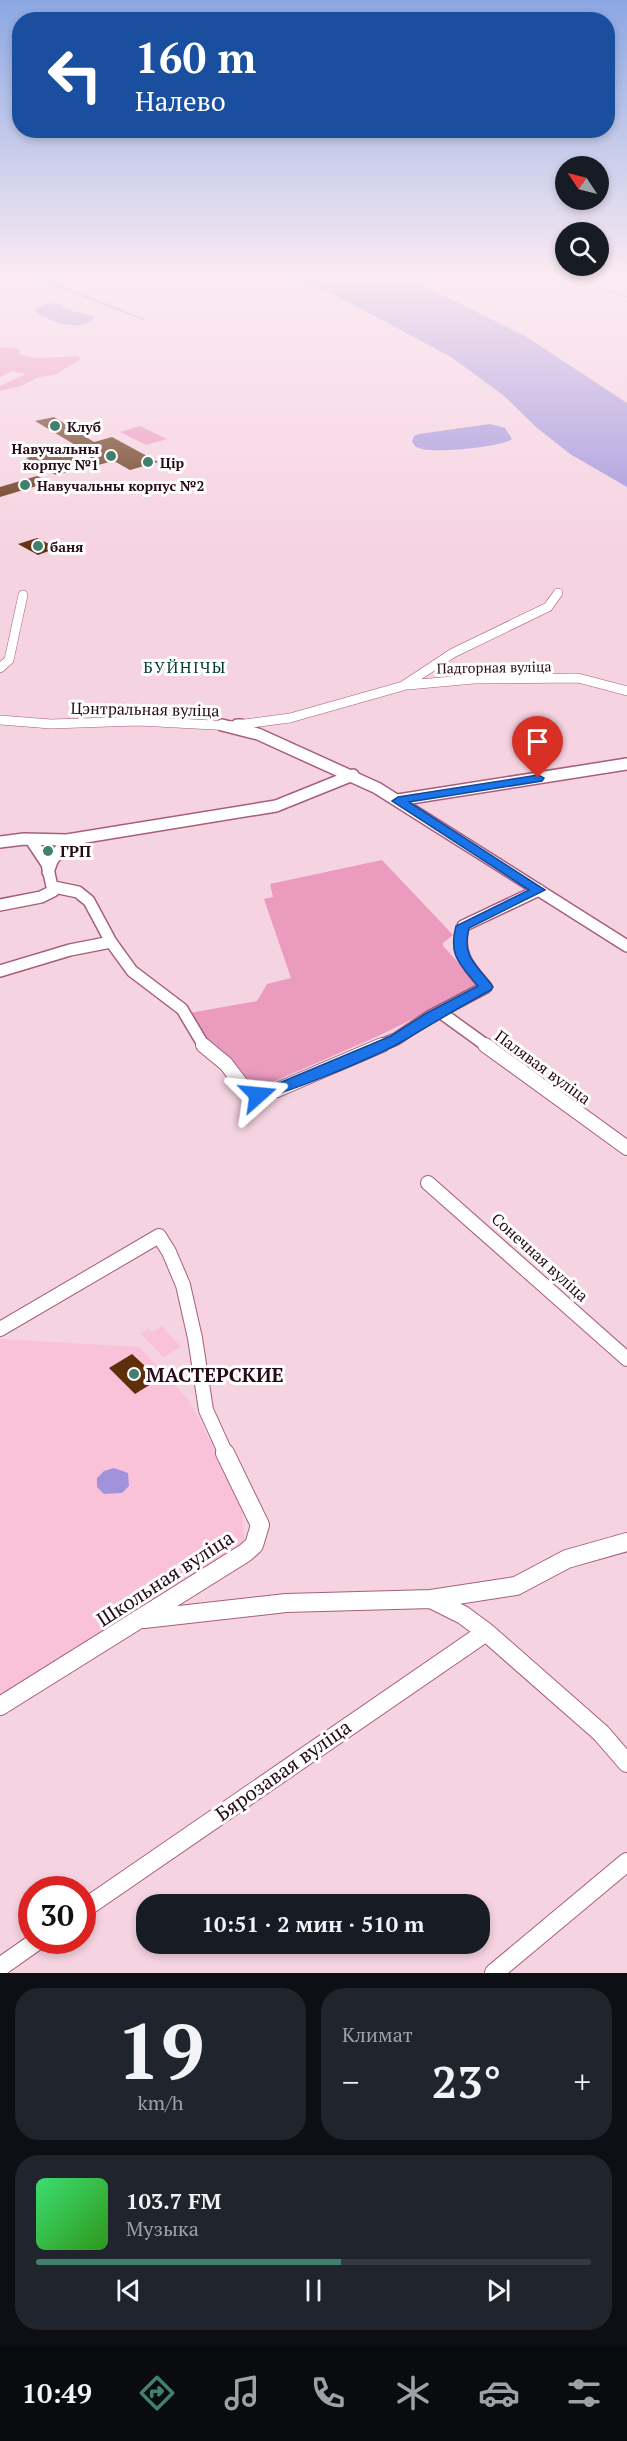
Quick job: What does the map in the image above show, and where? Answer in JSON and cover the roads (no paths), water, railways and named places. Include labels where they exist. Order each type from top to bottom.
[{"type":"street","name":"Падгорная вуліца","points":[[403,686],[453,653],[548,607],[558,593]]},
{"type":"street","points":[[0,668],[9,660],[23,595]]},
{"type":"street","name":"Падгорная вуліца","points":[[230,725],[290,718],[403,686],[474,679],[586,679],[627,691]]},
{"type":"street","name":"Цэнтральная вуліца","points":[[0,720],[51,724],[159,721],[230,725],[279,742],[353,775],[398,801],[627,946]]},
{"type":"street","points":[[398,801],[627,764]]},
{"type":"street","points":[[0,842],[67,840],[284,805],[309,792],[353,775]]},
{"type":"street","points":[[0,905],[33,899],[48,895],[53,891],[54,887],[37,846],[31,840]]},
{"type":"street","points":[[48,872],[51,861],[67,840]]},
{"type":"street","points":[[54,887],[78,892],[89,901],[111,942],[132,971],[182,1009],[204,1046],[226,1064],[245,1089],[258,1095],[277,1090],[396,1039],[486,987],[460,954],[459,941],[463,926],[539,890]]},
{"type":"street","points":[[0,971],[111,942]]},
{"type":"street","name":"Палявая вуліца","points":[[440,1012],[627,1148]]},
{"type":"street","name":"Сонечная вуліца","points":[[428,1183],[627,1359]]},
{"type":"street","name":"Школьная вуліца","points":[[0,1329],[159,1236],[170,1252],[190,1301],[202,1383],[202,1398],[207,1415],[260,1525],[254,1545],[245,1553],[0,1706]]},
{"type":"street","points":[[141,1620],[286,1603],[431,1599],[516,1586],[567,1559],[627,1542]]},
{"type":"street","points":[[431,1599],[463,1615],[486,1632],[601,1733],[627,1763]]},
{"type":"street","name":"Бярозавая вуліца","points":[[96,1900],[486,1632]]},
{"type":"street","points":[[494,1973],[627,1862]]},
{"type":"street","points":[[0,1967],[19,1954]]},
{"type":"place","name":"Клуб","points":[[55,426]]},
{"type":"place","name":"Навучальны корпус №1","points":[[111,456]]},
{"type":"place","name":"Цір","points":[[148,462]]},
{"type":"place","name":"Навучальны корпус №2","points":[[25,485]]},
{"type":"place","name":"баня","points":[[38,546]]},
{"type":"place","name":"ГРП","points":[[48,851]]},
{"type":"place","name":"МАСТЕРСКИЕ","points":[[134,1374]]},
{"type":"district","name":"БУЙНІЧЫ","points":[[185,667]]}]
